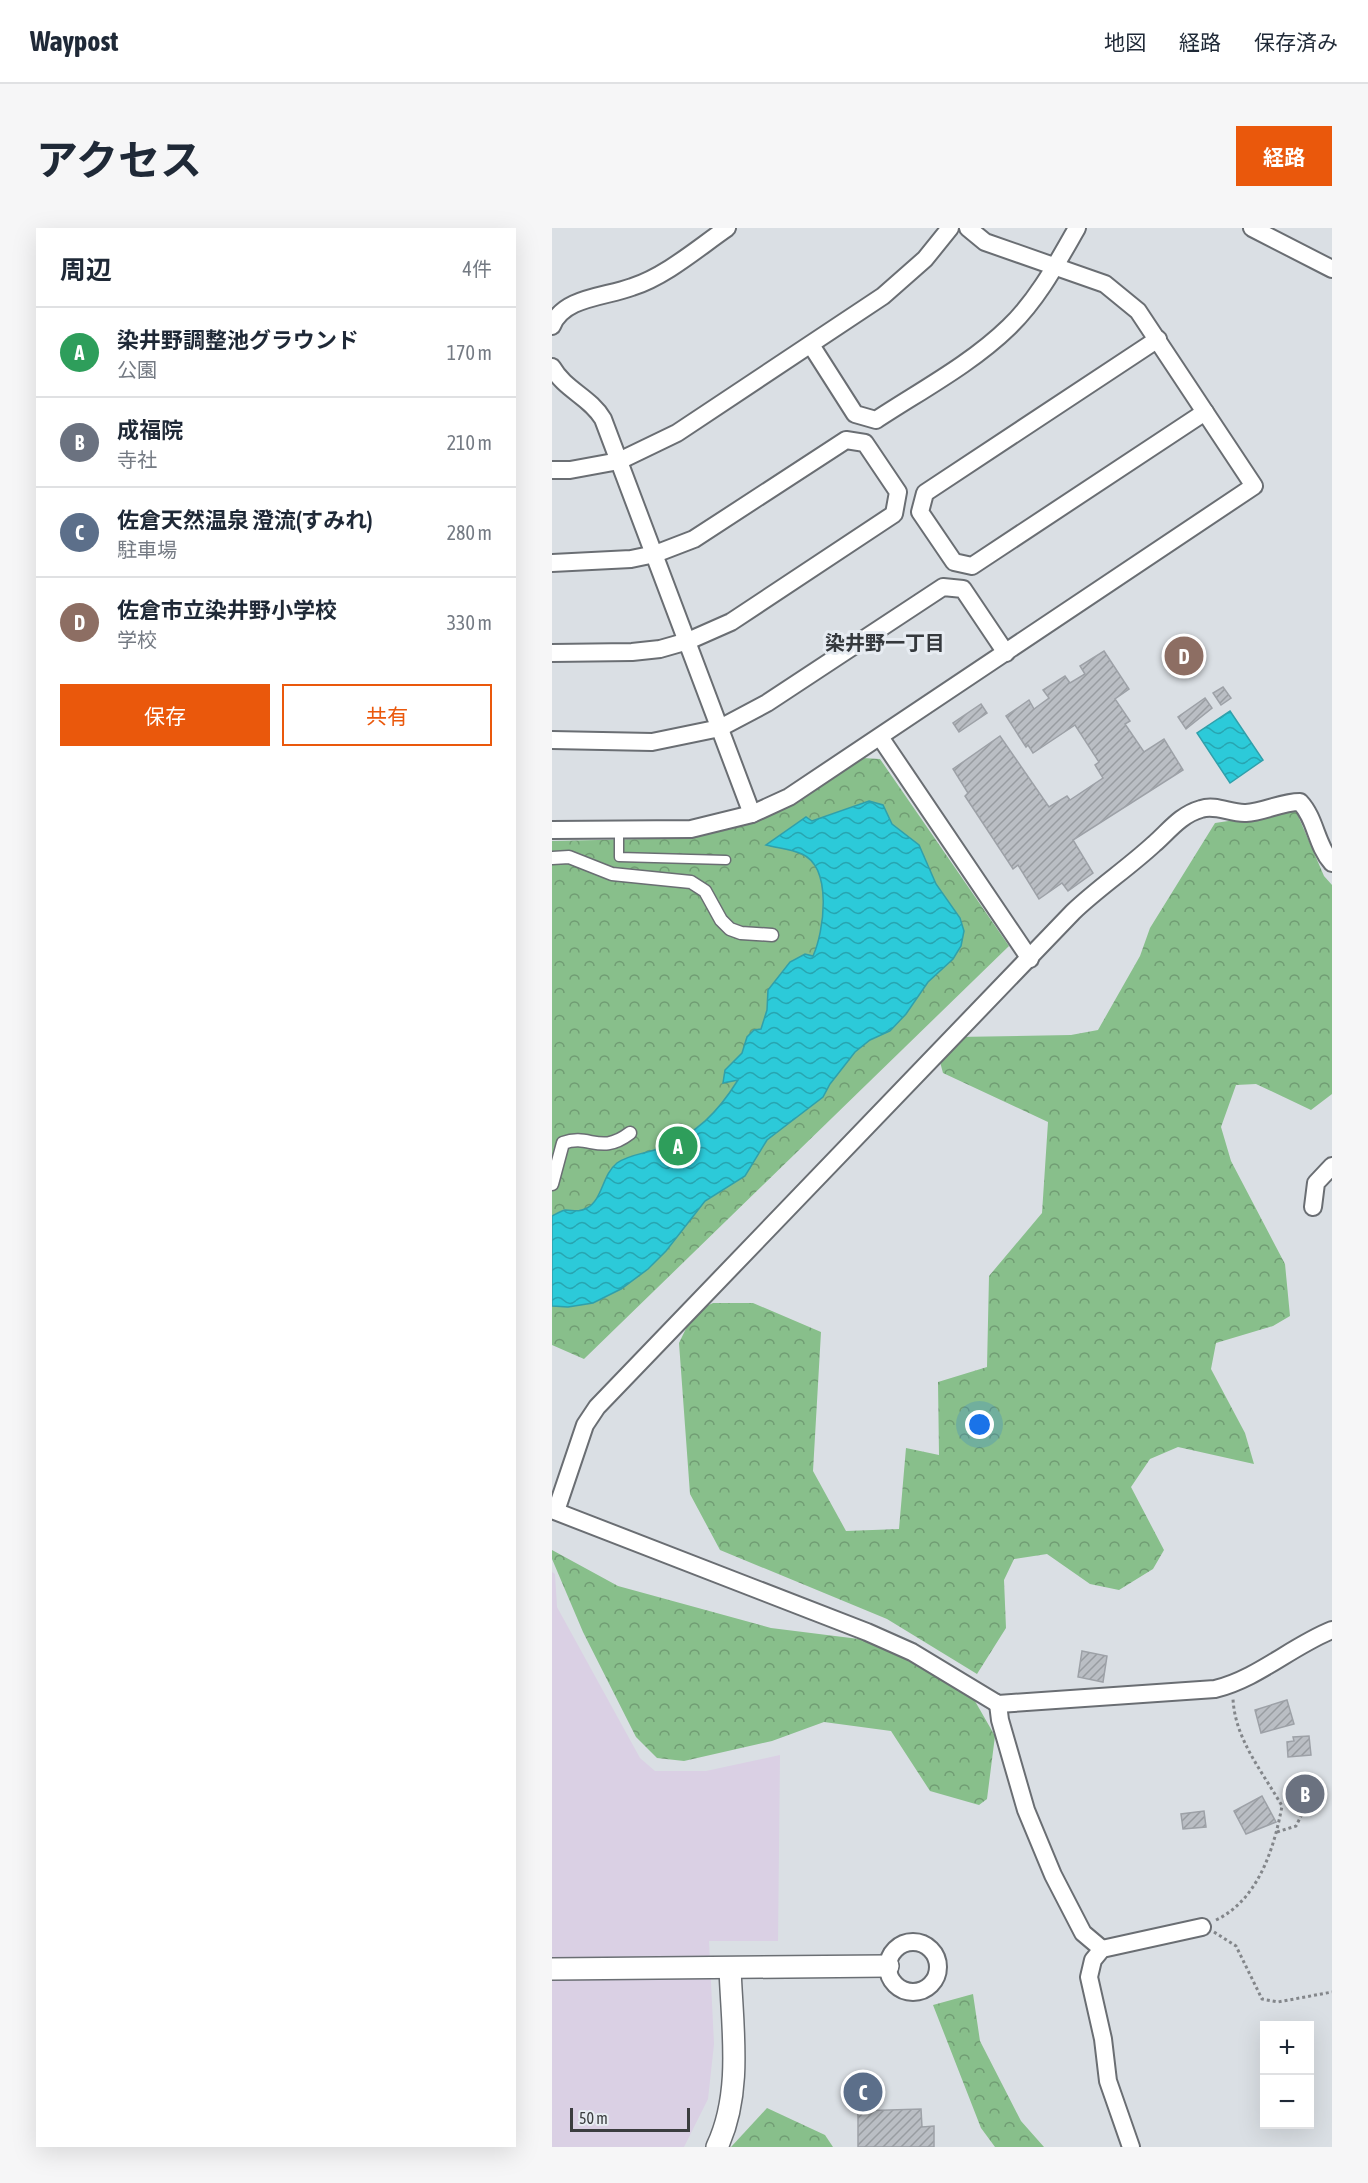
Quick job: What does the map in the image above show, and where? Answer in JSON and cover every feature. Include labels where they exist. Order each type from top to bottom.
[{"type":"street","points":[[552,326],[555,318],[568,306],[635,287],[727,228]]},
{"type":"street","points":[[552,470],[570,470],[619,461],[677,433],[811,345],[907,277],[950,228]]},
{"type":"street","points":[[552,830],[691,829],[752,814],[789,797],[1254,486],[1158,339],[1138,311],[1120,294],[1086,276],[1055,268],[985,242],[968,228]]},
{"type":"street","points":[[811,345],[855,414],[876,420],[978,352],[1009,327],[1033,300],[1055,268],[1077,228]]},
{"type":"street","points":[[1252,228],[1332,268]]},
{"type":"street","points":[[1158,339],[925,493],[920,512],[954,562],[972,566],[1205,412]]},
{"type":"street","points":[[552,367],[561,382],[595,405],[603,419],[752,814]]},
{"type":"street","points":[[552,563],[605,562],[655,554],[694,539],[846,440],[865,443],[898,492],[894,514],[731,621],[687,641],[660,649],[632,652],[552,653]]},
{"type":"street","points":[[552,740],[652,742],[720,728],[767,704],[943,587],[963,589],[1006,653]]},
{"type":"street","points":[[880,737],[1030,959]]},
{"type":"street","points":[[1332,863],[1323,853],[1308,811],[1300,802],[1285,802],[1248,813],[1231,812],[1216,807],[1202,808],[1176,821],[1155,843],[1092,894],[597,1407],[585,1425],[554,1510],[867,1632],[912,1652],[998,1704],[1215,1689],[1233,1685],[1332,1630]]},
{"type":"street","points":[[552,858],[569,857],[623,876],[691,882],[705,891],[721,920],[730,929],[741,933],[772,935]]},
{"type":"street","points":[[552,1184],[556,1149],[564,1143],[576,1138],[605,1145],[619,1142],[630,1133]]},
{"type":"street","points":[[1313,1207],[1316,1183],[1332,1166]]},
{"type":"street","points":[[998,1704],[1000,1720],[1026,1810],[1053,1875],[1083,1933],[1102,1949]]},
{"type":"street","points":[[1131,2147],[1108,2081],[1103,2039],[1089,1977],[1093,1960],[1102,1949],[1202,1927]]},
{"type":"street","points":[[552,1968],[888,1966]]},
{"type":"street","points":[[717,2147],[729,2119],[734,2091],[730,1968]]},
{"type":"lane","points":[[619,829],[619,857],[726,861]]},
{"type":"path","points":[[1202,1927],[1232,1913],[1243,1901],[1266,1861],[1277,1832],[1282,1806],[1240,1738],[1234,1720],[1233,1685]]},
{"type":"path","points":[[1277,1832],[1296,1826],[1304,1810]]},
{"type":"path","points":[[1202,1927],[1225,1937],[1236,1946],[1262,1999],[1278,2002],[1332,1992]]},
{"type":"shaded area","points":[[552,1572],[555,1574],[557,1607],[640,1758],[655,1771],[706,1771],[780,1755],[778,1941],[709,1941],[714,2044],[708,2099],[684,2147],[552,2147]]},
{"type":"green space","points":[[863,758],[880,759],[1009,946],[584,1359],[552,1345],[552,841],[690,838],[761,819]]},
{"type":"green space","points":[[1296,811],[1324,876],[1332,885],[1332,1094],[1311,1110],[1256,1084],[1236,1085],[1221,1127],[1231,1161],[1285,1264],[1290,1316],[1273,1326],[1216,1343],[1211,1369],[1245,1433],[1254,1464],[1178,1447],[1150,1459],[1131,1487],[1164,1550],[1153,1569],[1119,1590],[1090,1584],[1047,1554],[1014,1559],[1004,1580],[1006,1628],[977,1674],[887,1619],[720,1550],[690,1494],[679,1343],[694,1312],[713,1303],[753,1303],[821,1332],[813,1471],[846,1531],[899,1529],[906,1448],[939,1455],[938,1382],[987,1367],[989,1276],[1042,1213],[1048,1122],[943,1073],[940,1062],[956,1037],[1071,1035],[1098,1030],[1140,956],[1150,928],[1215,823]]},
{"type":"green space","points":[[552,1550],[618,1586],[771,1628],[875,1641],[956,1668],[995,1736],[987,1799],[979,1805],[930,1791],[891,1731],[824,1722],[772,1741],[684,1761],[657,1758],[636,1737],[583,1632],[552,1559]]},
{"type":"green space","points":[[973,1994],[980,2041],[1021,2121],[1044,2147],[995,2147],[981,2128],[933,2005]]},
{"type":"green space","points":[[767,2108],[825,2135],[833,2147],[731,2147]]},
{"type":"water","points":[[1230,711],[1263,760],[1230,783],[1197,733]]},
{"type":"water","points":[[869,801],[883,805],[892,824],[919,845],[936,884],[960,918],[964,931],[961,946],[953,959],[928,982],[906,1014],[890,1031],[870,1040],[855,1052],[830,1084],[823,1097],[767,1140],[745,1176],[705,1201],[666,1251],[648,1269],[621,1289],[593,1303],[568,1307],[552,1306],[552,1216],[565,1210],[584,1210],[596,1199],[608,1174],[617,1163],[673,1143],[705,1121],[738,1080],[723,1083],[725,1070],[742,1053],[747,1037],[754,1030],[761,1029],[767,1010],[768,990],[790,962],[805,954],[813,956],[823,917],[822,886],[818,872],[812,861],[802,854],[766,845],[806,817],[812,821]]},
{"type":"building","points":[[1104,651],[1129,689],[1115,699],[1130,721],[1125,724],[1144,752],[1164,739],[1183,770],[1073,840],[1093,873],[1068,891],[1062,883],[1039,899],[1018,865],[1013,869],[965,796],[968,793],[953,769],[1000,736],[1049,807],[1067,796],[1070,800],[1103,778],[1095,765],[1099,762],[1075,725],[1033,753],[1028,745],[1026,747],[1006,716],[1029,700],[1034,709],[1049,698],[1043,690],[1065,676],[1070,683],[1085,674],[1080,666]]},
{"type":"building","points":[[1223,687],[1231,698],[1221,705],[1213,693]]},
{"type":"building","points":[[1205,698],[1212,708],[1186,729],[1178,717]]},
{"type":"building","points":[[981,704],[987,713],[959,732],[953,723]]},
{"type":"building","points":[[1082,1651],[1107,1656],[1103,1682],[1078,1677]]},
{"type":"building","points":[[1287,1700],[1294,1724],[1261,1733],[1255,1710]]},
{"type":"building","points":[[1309,1736],[1311,1755],[1288,1757],[1287,1742],[1294,1741],[1293,1737]]},
{"type":"building","points":[[1300,1781],[1319,1786],[1318,1804],[1310,1804],[1310,1808],[1298,1808],[1298,1803],[1290,1803],[1291,1784],[1300,1785]]},
{"type":"building","points":[[1262,1796],[1276,1822],[1246,1834],[1234,1811]]},
{"type":"building","points":[[1204,1811],[1206,1827],[1183,1829],[1181,1814]]},
{"type":"building","points":[[921,2109],[922,2127],[934,2126],[934,2147],[858,2147],[858,2111]]},
{"type":"place","name":"佐倉市立染井野小学校","points":[[1184,656]]},
{"type":"place","name":"染井野調整池グラウンド","points":[[678,1146]]},
{"type":"place","name":"成福院","points":[[1305,1794]]},
{"type":"place","name":"佐倉天然温泉 澄流(すみれ)","points":[[863,2092]]},
{"type":"district","name":"染井野一丁目","points":[[885,643]]}]
